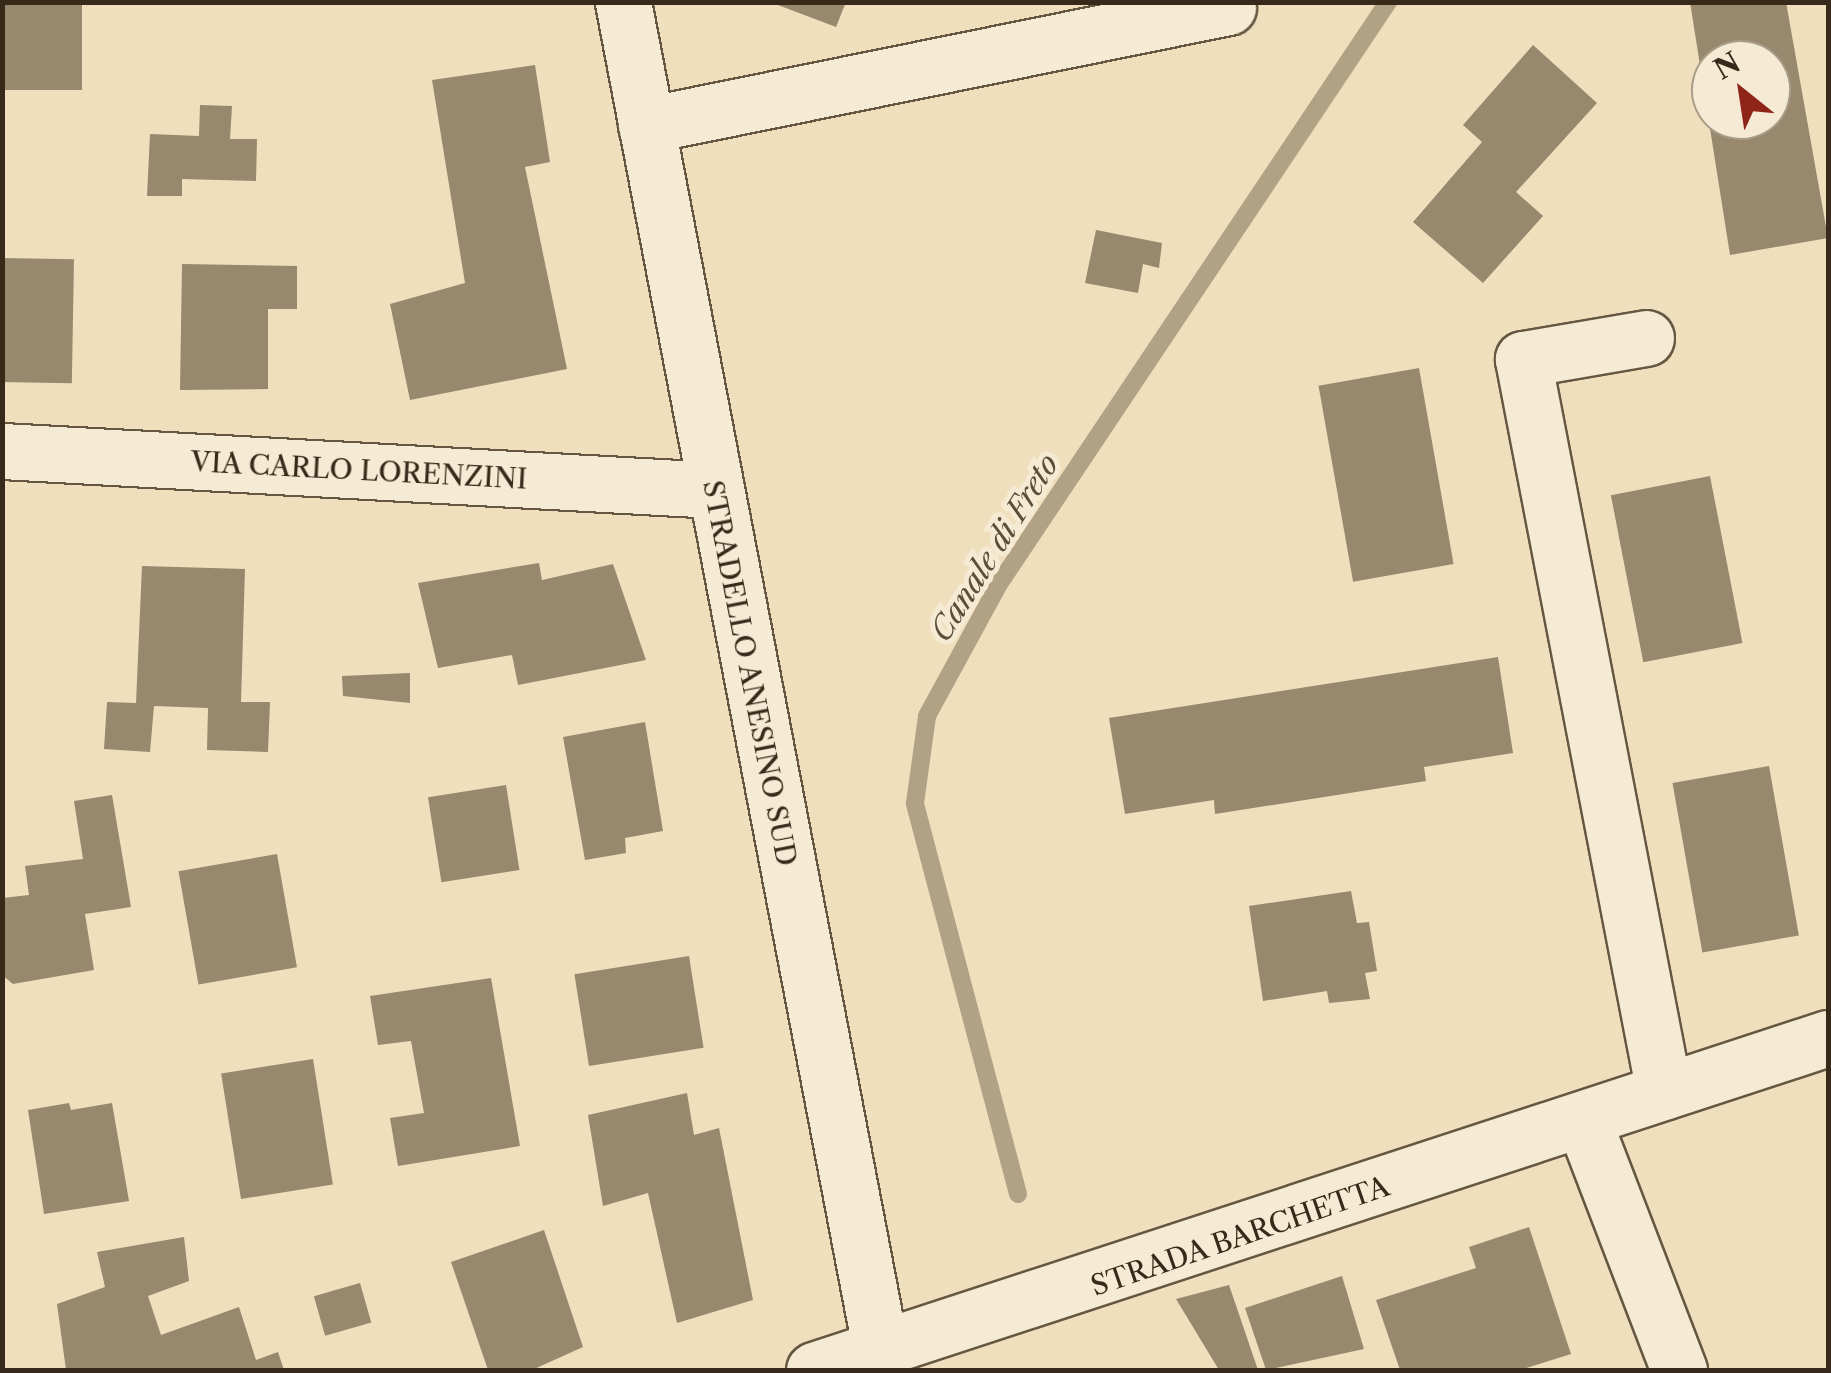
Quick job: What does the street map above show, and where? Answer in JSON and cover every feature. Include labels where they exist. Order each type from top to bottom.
[{"type":"street","name":"STRADELLO ANESINO SUD","points":[[622,2],[878,1342]]},
{"type":"street","points":[[646,125],[1228,7]]},
{"type":"street","points":[[1646,338],[1524,359],[1664,1092]]},
{"type":"street","name":"VIA CARLO LORENZINI","points":[[2,450],[716,490]]},
{"type":"street","name":"STRADA BARCHETTA","points":[[814,1370],[878,1342],[1059,1297],[1828,1038]]},
{"type":"street","points":[[1583,1120],[1680,1370]]},
{"type":"building","points":[[2,2],[82,2],[82,90],[2,90]]},
{"type":"building","points":[[770,2],[846,2],[836,27]]},
{"type":"building","points":[[1690,2],[1786,2],[1828,238],[1730,255],[1712,140],[1791,140],[1791,40],[1696,40]]},
{"type":"building","points":[[1533,45],[1597,103],[1516,192],[1543,216],[1483,283],[1413,222],[1482,142],[1463,125]]},
{"type":"building","points":[[535,65],[550,162],[525,167],[567,369],[410,400],[390,304],[465,283],[432,80]]},
{"type":"building","points":[[200,105],[232,106],[230,139],[257,139],[256,181],[182,179],[182,196],[147,196],[150,134],[199,136]]},
{"type":"building","points":[[1096,230],[1162,243],[1159,268],[1143,264],[1138,293],[1085,283]]},
{"type":"building","points":[[2,258],[74,259],[72,383],[2,382]]},
{"type":"building","points":[[182,264],[297,266],[297,309],[268,309],[268,389],[180,390]]},
{"type":"building","points":[[1419,368],[1454,564],[1353,582],[1319,386]]},
{"type":"building","points":[[1710,476],[1742,643],[1643,662],[1611,495]]},
{"type":"building","points":[[539,563],[542,580],[613,564],[646,660],[518,685],[512,655],[438,668],[418,583]]},
{"type":"building","points":[[142,566],[245,569],[241,702],[270,702],[268,752],[207,750],[208,708],[154,706],[150,752],[104,749],[107,702],[136,703]]},
{"type":"building","points":[[1498,657],[1513,753],[1424,767],[1426,781],[1215,814],[1214,800],[1125,814],[1109,718]]},
{"type":"building","points":[[410,673],[410,703],[343,696],[342,676]]},
{"type":"building","points":[[645,722],[663,831],[625,838],[626,853],[585,860],[563,737]]},
{"type":"building","points":[[1769,766],[1799,935],[1702,952],[1672,783]]},
{"type":"building","points":[[506,785],[519,870],[441,882],[428,797]]},
{"type":"building","points":[[112,795],[131,907],[85,914],[94,970],[13,984],[2,975],[2,898],[29,895],[25,866],[83,859],[74,801]]},
{"type":"building","points":[[277,854],[297,967],[198,985],[179,871]]},
{"type":"building","points":[[1351,891],[1357,923],[1369,922],[1377,971],[1365,973],[1370,999],[1329,1003],[1327,991],[1263,1001],[1249,906]]},
{"type":"building","points":[[689,956],[704,1048],[589,1066],[574,974]]},
{"type":"building","points":[[491,978],[520,1146],[398,1166],[390,1118],[424,1113],[411,1041],[378,1045],[370,996]]},
{"type":"building","points":[[313,1059],[333,1184],[241,1199],[221,1074]]},
{"type":"building","points":[[687,1093],[694,1135],[719,1128],[753,1300],[677,1323],[648,1193],[603,1206],[588,1115]]},
{"type":"building","points":[[69,1103],[71,1110],[112,1103],[129,1201],[44,1214],[28,1110]]},
{"type":"building","points":[[1529,1227],[1571,1354],[1520,1370],[1400,1370],[1376,1300],[1476,1268],[1469,1247]]},
{"type":"building","points":[[544,1230],[583,1347],[532,1370],[488,1370],[451,1262]]},
{"type":"building","points":[[184,1237],[189,1281],[148,1296],[161,1335],[239,1307],[256,1360],[278,1352],[284,1370],[66,1370],[57,1304],[105,1287],[97,1252]]},
{"type":"building","points":[[1342,1276],[1364,1349],[1266,1370],[1245,1308]]},
{"type":"building","points":[[360,1283],[371,1322],[325,1336],[314,1296]]},
{"type":"building","points":[[1229,1285],[1258,1370],[1219,1370],[1176,1299]]},
{"type":"waterway","name":"Canale di Freto","points":[[1018,1194],[915,803],[927,716],[999,584],[1388,2]]}]
